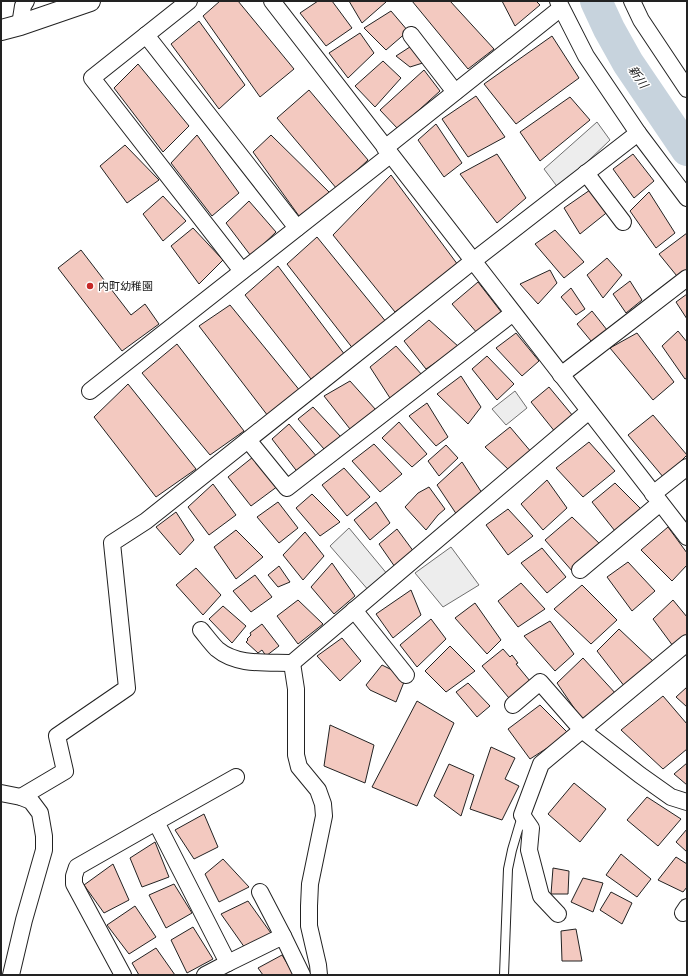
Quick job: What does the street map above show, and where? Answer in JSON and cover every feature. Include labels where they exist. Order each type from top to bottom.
[{"type":"street","points":[[20,26],[23,6],[26,1]]},
{"type":"street","points":[[1,30],[20,26],[90,1]]},
{"type":"street","points":[[189,1],[92,78],[242,271]]},
{"type":"street","points":[[272,1],[387,152],[687,537]]},
{"type":"street","points":[[632,1],[641,20],[687,90]]},
{"type":"street","points":[[90,391],[297,228],[559,5],[586,56],[638,133],[687,198]]},
{"type":"street","points":[[146,35],[297,228]]},
{"type":"street","points":[[411,35],[455,92]]},
{"type":"street","points":[[21,797],[65,771],[57,736],[127,688],[112,543],[146,521],[473,261],[638,133]]},
{"type":"street","points":[[586,173],[623,222]]},
{"type":"street","points":[[561,375],[687,278]]},
{"type":"street","points":[[248,440],[287,488],[513,313]]},
{"type":"street","points":[[201,630],[217,649],[227,656],[239,661],[292,663],[589,411]]},
{"type":"street","points":[[580,570],[657,498],[687,467]]},
{"type":"street","points":[[354,610],[406,675]]},
{"type":"street","points":[[558,914],[541,896],[529,850],[531,828],[522,815],[541,764],[687,643]]},
{"type":"street","points":[[292,663],[296,689],[296,756],[299,767],[318,790],[323,804],[324,816],[310,884],[308,906],[309,926],[319,975]]},
{"type":"street","points":[[513,705],[540,682],[582,730],[671,797],[687,802]]},
{"type":"street","points":[[123,975],[74,884],[74,876],[77,867],[236,778]]},
{"type":"street","points":[[1,793],[21,797],[31,801],[40,813],[44,836],[44,850],[24,920],[11,975]]},
{"type":"street","points":[[156,822],[228,963]]},
{"type":"street","points":[[260,892],[302,975]]},
{"type":"street","points":[[205,975],[283,936]]},
{"type":"lane","points":[[504,975],[508,869],[522,815]]},
{"type":"shaded area","points":[[597,122],[610,140],[559,189],[544,169]]},
{"type":"shaded area","points":[[515,391],[527,408],[506,425],[492,409]]},
{"type":"shaded area","points":[[349,528],[388,575],[370,592],[330,546]]},
{"type":"shaded area","points":[[451,547],[479,585],[443,607],[415,573]]},
{"type":"building","points":[[220,1],[238,1],[294,69],[260,97],[203,16]]},
{"type":"building","points":[[318,1],[332,1],[352,28],[326,46],[300,13]]},
{"type":"building","points":[[349,1],[385,1],[386,2],[362,23]]},
{"type":"building","points":[[412,1],[450,1],[494,49],[468,69]]},
{"type":"building","points":[[502,1],[536,1],[540,5],[515,26]]},
{"type":"building","points":[[391,11],[408,31],[386,50],[364,28]]},
{"type":"building","points":[[199,21],[245,85],[219,109],[171,44]]},
{"type":"building","points":[[360,33],[374,53],[348,78],[329,53]]},
{"type":"building","points":[[552,36],[579,78],[516,124],[484,84]]},
{"type":"building","points":[[416,43],[429,61],[410,67],[396,56]]},
{"type":"building","points":[[383,61],[401,78],[375,107],[355,86]]},
{"type":"building","points":[[138,64],[189,126],[163,152],[114,88]]},
{"type":"building","points":[[424,70],[440,91],[398,129],[380,110]]},
{"type":"building","points":[[309,90],[368,160],[337,189],[277,118]]},
{"type":"building","points":[[476,96],[505,137],[468,157],[442,119]]},
{"type":"building","points":[[570,97],[590,120],[540,161],[520,132]]},
{"type":"building","points":[[436,124],[462,163],[444,177],[418,140]]},
{"type":"building","points":[[197,135],[239,193],[212,216],[171,163]]},
{"type":"building","points":[[271,135],[330,193],[299,216],[253,152]]},
{"type":"building","points":[[125,145],[159,180],[127,203],[100,166]]},
{"type":"building","points":[[497,154],[526,198],[497,223],[460,174]]},
{"type":"building","points":[[633,154],[654,181],[634,198],[613,169]]},
{"type":"building","points":[[391,175],[458,265],[395,312],[333,235]]},
{"type":"building","points":[[590,190],[610,210],[580,234],[564,208]]},
{"type":"building","points":[[649,192],[675,233],[656,248],[630,211]]},
{"type":"building","points":[[163,196],[186,221],[163,241],[143,214]]},
{"type":"building","points":[[249,201],[276,232],[251,256],[226,223]]},
{"type":"building","points":[[193,228],[223,260],[199,284],[171,246]]},
{"type":"building","points":[[555,230],[584,262],[564,278],[535,244]]},
{"type":"building","points":[[687,233],[687,276],[681,281],[659,254]]},
{"type":"building","points":[[317,237],[387,323],[354,350],[287,264]]},
{"type":"building","name":"内町幼稚園","points":[[81,250],[131,315],[145,304],[159,324],[122,351],[58,268]]},
{"type":"building","points":[[607,258],[622,275],[603,298],[587,275]]},
{"type":"building","points":[[278,266],[345,355],[311,379],[245,295]]},
{"type":"building","points":[[550,270],[557,283],[538,304],[520,284]]},
{"type":"building","points":[[630,281],[642,300],[626,313],[613,294]]},
{"type":"building","points":[[478,282],[502,313],[478,334],[452,304]]},
{"type":"building","points":[[571,288],[585,309],[576,315],[561,297]]},
{"type":"building","points":[[687,294],[687,319],[676,302]]},
{"type":"building","points":[[230,305],[301,392],[268,416],[199,326]]},
{"type":"building","points":[[592,311],[611,335],[596,347],[577,324]]},
{"type":"building","points":[[429,320],[459,347],[426,369],[404,341]]},
{"type":"building","points":[[678,331],[687,342],[687,378],[685,379],[662,346]]},
{"type":"building","points":[[516,333],[539,361],[522,376],[496,348]]},
{"type":"building","points":[[637,333],[674,382],[653,400],[610,348]]},
{"type":"building","points":[[177,344],[244,431],[210,455],[142,373]]},
{"type":"building","points":[[396,346],[423,376],[390,398],[370,367]]},
{"type":"building","points":[[487,356],[514,384],[497,400],[472,369]]},
{"type":"building","points":[[461,376],[481,407],[468,424],[437,394]]},
{"type":"building","points":[[350,381],[376,410],[350,429],[324,396]]},
{"type":"building","points":[[128,384],[196,469],[156,497],[94,417]]},
{"type":"building","points":[[549,387],[573,416],[556,433],[531,402]]},
{"type":"building","points":[[427,403],[448,437],[436,446],[409,416]]},
{"type":"building","points":[[313,407],[341,437],[324,449],[298,419]]},
{"type":"building","points":[[653,415],[687,455],[664,478],[628,435]]},
{"type":"building","points":[[399,422],[427,454],[412,467],[382,438]]},
{"type":"building","points":[[289,424],[318,458],[299,474],[272,439]]},
{"type":"building","points":[[510,427],[532,453],[510,471],[485,447]]},
{"type":"building","points":[[589,442],[615,471],[583,497],[556,468]]},
{"type":"building","points":[[374,444],[402,474],[380,492],[352,461]]},
{"type":"building","points":[[446,445],[458,458],[439,476],[428,461]]},
{"type":"building","points":[[253,457],[278,486],[251,506],[228,477]]},
{"type":"building","points":[[462,462],[482,493],[457,515],[437,485]]},
{"type":"building","points":[[344,468],[370,497],[347,516],[322,485]]},
{"type":"building","points":[[547,480],[567,508],[543,530],[521,504]]},
{"type":"building","points":[[615,483],[642,510],[615,531],[592,502]]},
{"type":"building","points":[[213,484],[236,515],[209,535],[188,507]]},
{"type":"building","points":[[429,487],[445,509],[426,530],[405,507],[418,493]]},
{"type":"building","points":[[312,494],[340,522],[320,536],[296,508]]},
{"type":"building","points":[[278,502],[298,528],[279,543],[257,517]]},
{"type":"building","points":[[376,502],[390,523],[370,540],[354,520]]},
{"type":"building","points":[[508,509],[533,536],[508,555],[486,525]]},
{"type":"building","points":[[176,512],[194,540],[180,555],[156,527]]},
{"type":"building","points":[[572,517],[603,547],[573,572],[545,540]]},
{"type":"building","points":[[668,527],[687,553],[687,565],[672,581],[641,550]]},
{"type":"building","points":[[397,529],[414,552],[395,567],[379,544]]},
{"type":"building","points":[[236,530],[263,557],[236,579],[214,547]]},
{"type":"building","points":[[305,532],[324,556],[303,580],[283,555]]},
{"type":"building","points":[[542,548],[566,577],[547,593],[521,563]]},
{"type":"building","points":[[628,562],[655,591],[632,611],[607,577]]},
{"type":"building","points":[[332,563],[355,596],[334,614],[311,587]]},
{"type":"building","points":[[279,566],[290,582],[278,587],[268,575]]},
{"type":"building","points":[[196,568],[221,595],[203,615],[176,585]]},
{"type":"building","points":[[255,575],[272,597],[251,612],[233,591]]},
{"type":"building","points":[[521,583],[545,609],[518,627],[498,601]]},
{"type":"building","points":[[582,585],[617,620],[591,644],[554,609]]},
{"type":"building","points":[[411,590],[421,615],[393,638],[376,614]]},
{"type":"building","points":[[298,600],[323,624],[298,644],[277,616]]},
{"type":"building","points":[[673,600],[687,617],[687,636],[673,646],[653,619]]},
{"type":"building","points":[[475,603],[501,640],[487,654],[455,618]]},
{"type":"building","points":[[223,606],[246,626],[232,643],[209,619]]},
{"type":"building","points":[[431,619],[446,639],[417,667],[400,645]]},
{"type":"building","points":[[550,621],[574,654],[555,671],[524,636]]},
{"type":"building","points":[[262,624],[279,646],[266,656],[262,650],[258,653],[246,642],[251,635],[250,633]]},
{"type":"building","points":[[619,629],[655,663],[625,687],[597,651]]},
{"type":"building","points":[[342,638],[361,661],[340,681],[317,656]]},
{"type":"building","points":[[450,646],[475,671],[446,692],[425,671]]},
{"type":"building","points":[[503,649],[510,657],[512,655],[518,663],[516,664],[530,681],[509,698],[482,666]]},
{"type":"building","points":[[583,658],[617,695],[583,721],[557,683]]},
{"type":"building","points":[[382,665],[406,677],[396,702],[370,690],[366,685]]},
{"type":"building","points":[[468,683],[490,706],[477,717],[456,692]]},
{"type":"building","points":[[687,687],[687,707],[676,697]]},
{"type":"building","points":[[663,696],[687,724],[687,749],[663,769],[621,730]]},
{"type":"building","points":[[417,701],[454,723],[417,806],[372,787]]},
{"type":"building","points":[[540,705],[569,734],[530,759],[508,729]]},
{"type":"building","points":[[330,725],[374,745],[365,783],[324,766]]},
{"type":"building","points":[[491,747],[515,758],[505,779],[519,786],[502,820],[470,809]]},
{"type":"building","points":[[687,763],[687,785],[674,774]]},
{"type":"building","points":[[449,764],[474,775],[461,816],[434,796]]},
{"type":"building","points":[[574,783],[606,809],[580,842],[548,814]]},
{"type":"building","points":[[647,797],[681,819],[658,846],[627,820]]},
{"type":"building","points":[[204,814],[218,847],[194,859],[175,830]]},
{"type":"building","points":[[687,829],[687,852],[676,842]]},
{"type":"building","points":[[155,842],[169,877],[142,887],[130,858]]},
{"type":"building","points":[[621,854],[651,879],[637,897],[606,875]]},
{"type":"building","points":[[676,857],[687,864],[687,887],[683,892],[658,880]]},
{"type":"building","points":[[223,859],[249,887],[219,902],[205,874]]},
{"type":"building","points":[[113,864],[129,900],[104,913],[84,885]]},
{"type":"building","points":[[553,868],[569,871],[568,894],[551,894]]},
{"type":"building","points":[[583,878],[603,883],[593,912],[571,902]]},
{"type":"building","points":[[174,884],[192,913],[166,928],[149,895]]},
{"type":"building","points":[[611,892],[632,903],[622,924],[600,910]]},
{"type":"building","points":[[248,901],[273,936],[245,948],[221,914]]},
{"type":"building","points":[[135,906],[156,937],[129,954],[107,925]]},
{"type":"building","points":[[193,927],[213,959],[187,973],[171,940]]},
{"type":"building","points":[[576,929],[582,961],[562,961],[561,931]]},
{"type":"building","points":[[156,948],[175,975],[139,975],[132,963]]},
{"type":"building","points":[[282,955],[294,975],[263,975],[258,968]]},
{"type":"waterway","name":"新川","points":[[596,1],[609,29],[628,63],[687,150]]},
{"type":"place","name":"内町幼稚園","points":[[90,286]]}]
